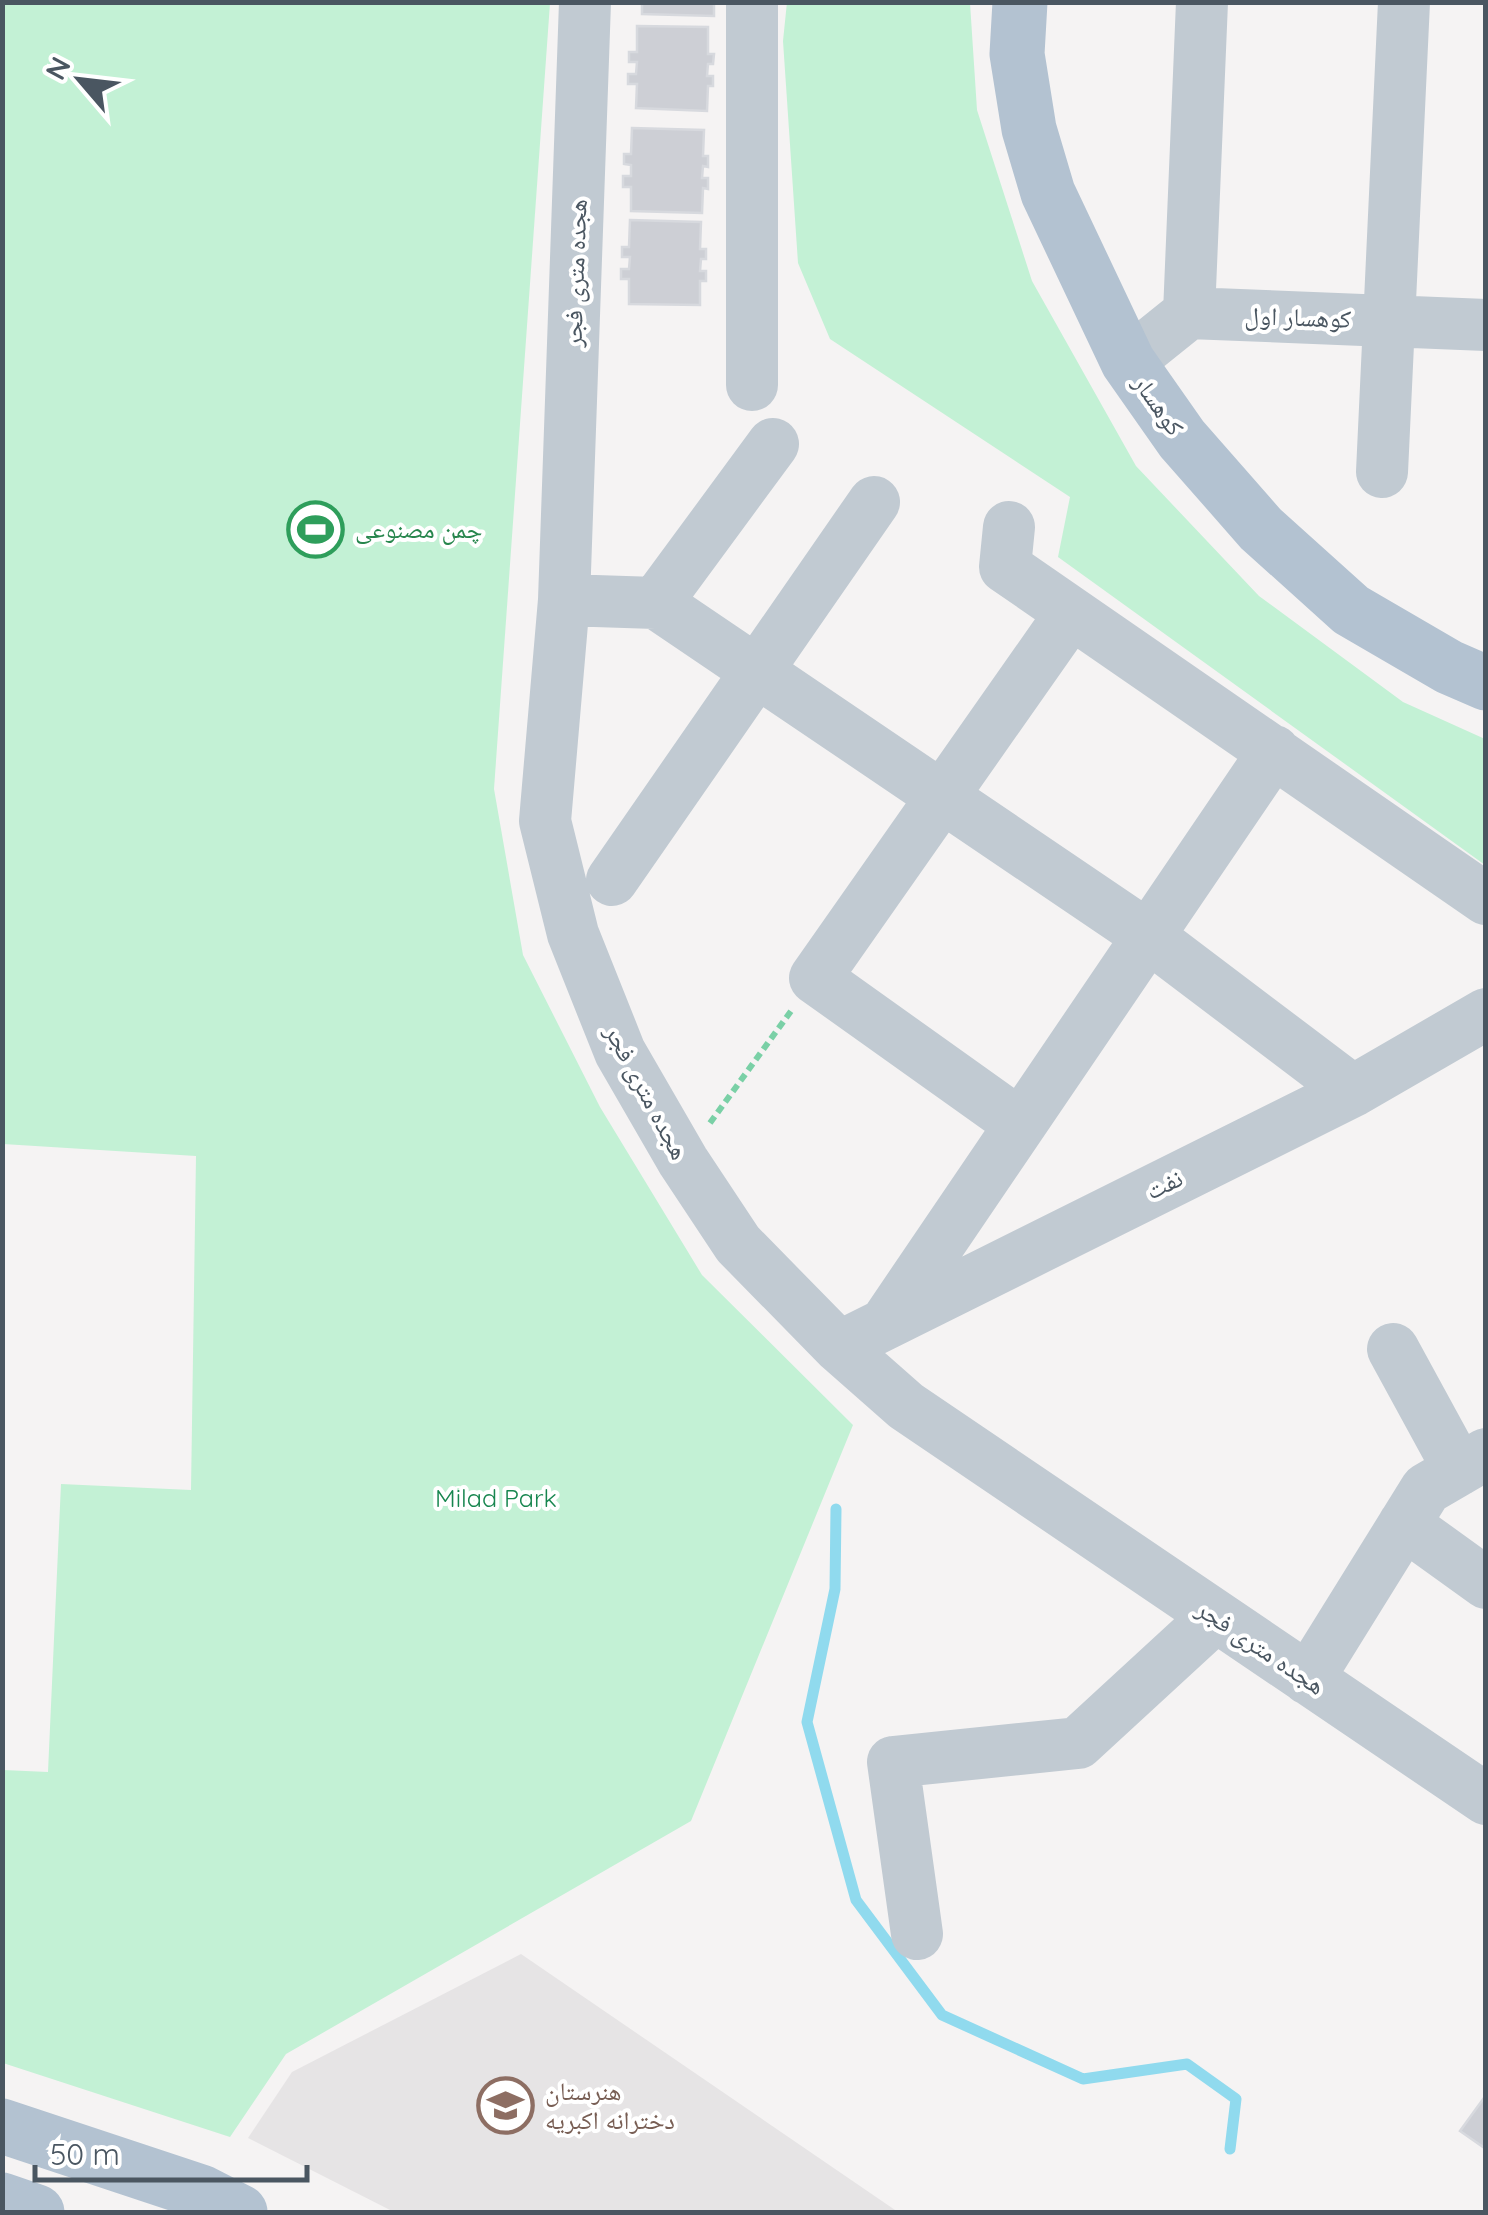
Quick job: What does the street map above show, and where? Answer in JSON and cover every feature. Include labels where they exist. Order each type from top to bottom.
[{"type":"main road","name":"کوهسار","points":[[1020,2],[1017,54],[1029,129],[1048,194],[1128,362],[1182,439],[1261,529],[1350,610],[1486,683]]},
{"type":"main road","points":[[2,2126],[200,2192],[240,2212]]},
{"type":"main road","points":[[2,2200],[37,2212]]},
{"type":"street","name":"هجده متری فجر","points":[[584,2],[564,600],[545,821],[574,934],[620,1052],[683,1161],[738,1244],[839,1347],[906,1406],[1486,1799]]},
{"type":"street","points":[[752,2],[752,385]]},
{"type":"street","points":[[1128,362],[1189,312],[1202,2]]},
{"type":"street","points":[[1382,472],[1404,2]]},
{"type":"street","name":"کوهسار اول","points":[[1189,312],[1486,325]]},
{"type":"street","points":[[656,604],[773,444]]},
{"type":"street","points":[[612,880],[874,502]]},
{"type":"street","points":[[1009,528],[1005,567],[1486,900]]},
{"type":"street","points":[[564,600],[656,604],[1148,936],[1353,1091]]},
{"type":"street","points":[[1020,1124],[815,978],[1071,613]]},
{"type":"street","points":[[884,1324],[1274,751]]},
{"type":"street","name":"نفت","points":[[839,1347],[1353,1091],[1486,1014]]},
{"type":"street","points":[[1308,1679],[1426,1489],[1472,1462],[1394,1349]]},
{"type":"street","points":[[1404,1524],[1486,1583]]},
{"type":"street","points":[[917,1934],[893,1762],[1078,1743],[1216,1616]]},
{"type":"path","points":[[683,1161],[815,978]]},
{"type":"shaded area","name":"هنرستان دخترانه اکبریه","points":[[521,1954],[898,2212],[394,2212],[248,2138],[292,2072]]},
{"type":"green space","name":"Milad Park","points":[[3,2],[550,3],[494,789],[523,955],[600,1107],[702,1275],[853,1425],[691,1821],[286,2054],[230,2137],[3,2063],[3,1770],[48,1772],[61,1484],[191,1490],[196,1156],[3,1144]]},
{"type":"green space","points":[[787,2],[970,3],[977,110],[1032,281],[1136,466],[1259,596],[1403,702],[1485,739],[1485,865],[1058,557],[1070,497],[830,339],[798,263],[783,41]]},
{"type":"building","points":[[642,2],[714,2],[714,16],[642,14]]},
{"type":"building","points":[[637,26],[708,27],[708,54],[714,54],[713,64],[708,64],[707,76],[713,76],[713,86],[708,86],[707,111],[636,108],[637,84],[628,84],[628,74],[636,74],[637,62],[629,62],[629,52],[637,52]]},
{"type":"building","points":[[632,128],[704,130],[703,156],[708,156],[708,167],[703,166],[702,178],[708,178],[708,189],[703,188],[702,213],[631,211],[631,187],[623,187],[623,176],[631,176],[631,165],[624,164],[624,154],[631,154]]},
{"type":"building","points":[[630,220],[701,222],[700,249],[706,249],[706,259],[701,259],[700,271],[706,271],[706,281],[700,281],[700,305],[629,304],[629,279],[621,279],[621,269],[629,269],[630,257],[622,257],[622,247],[629,247]]},
{"type":"building","points":[[1486,2095],[1486,2149],[1460,2131]]},
{"type":"waterway","points":[[836,1509],[835,1589],[807,1722],[856,1900],[942,2015],[1083,2079],[1187,2064],[1236,2099],[1230,2149]]},
{"type":"place","name":"چمن مصنوعی","points":[[316,529]]},
{"type":"place","name":"هنرستان دخترانه اکبریه","points":[[506,2105]]}]
